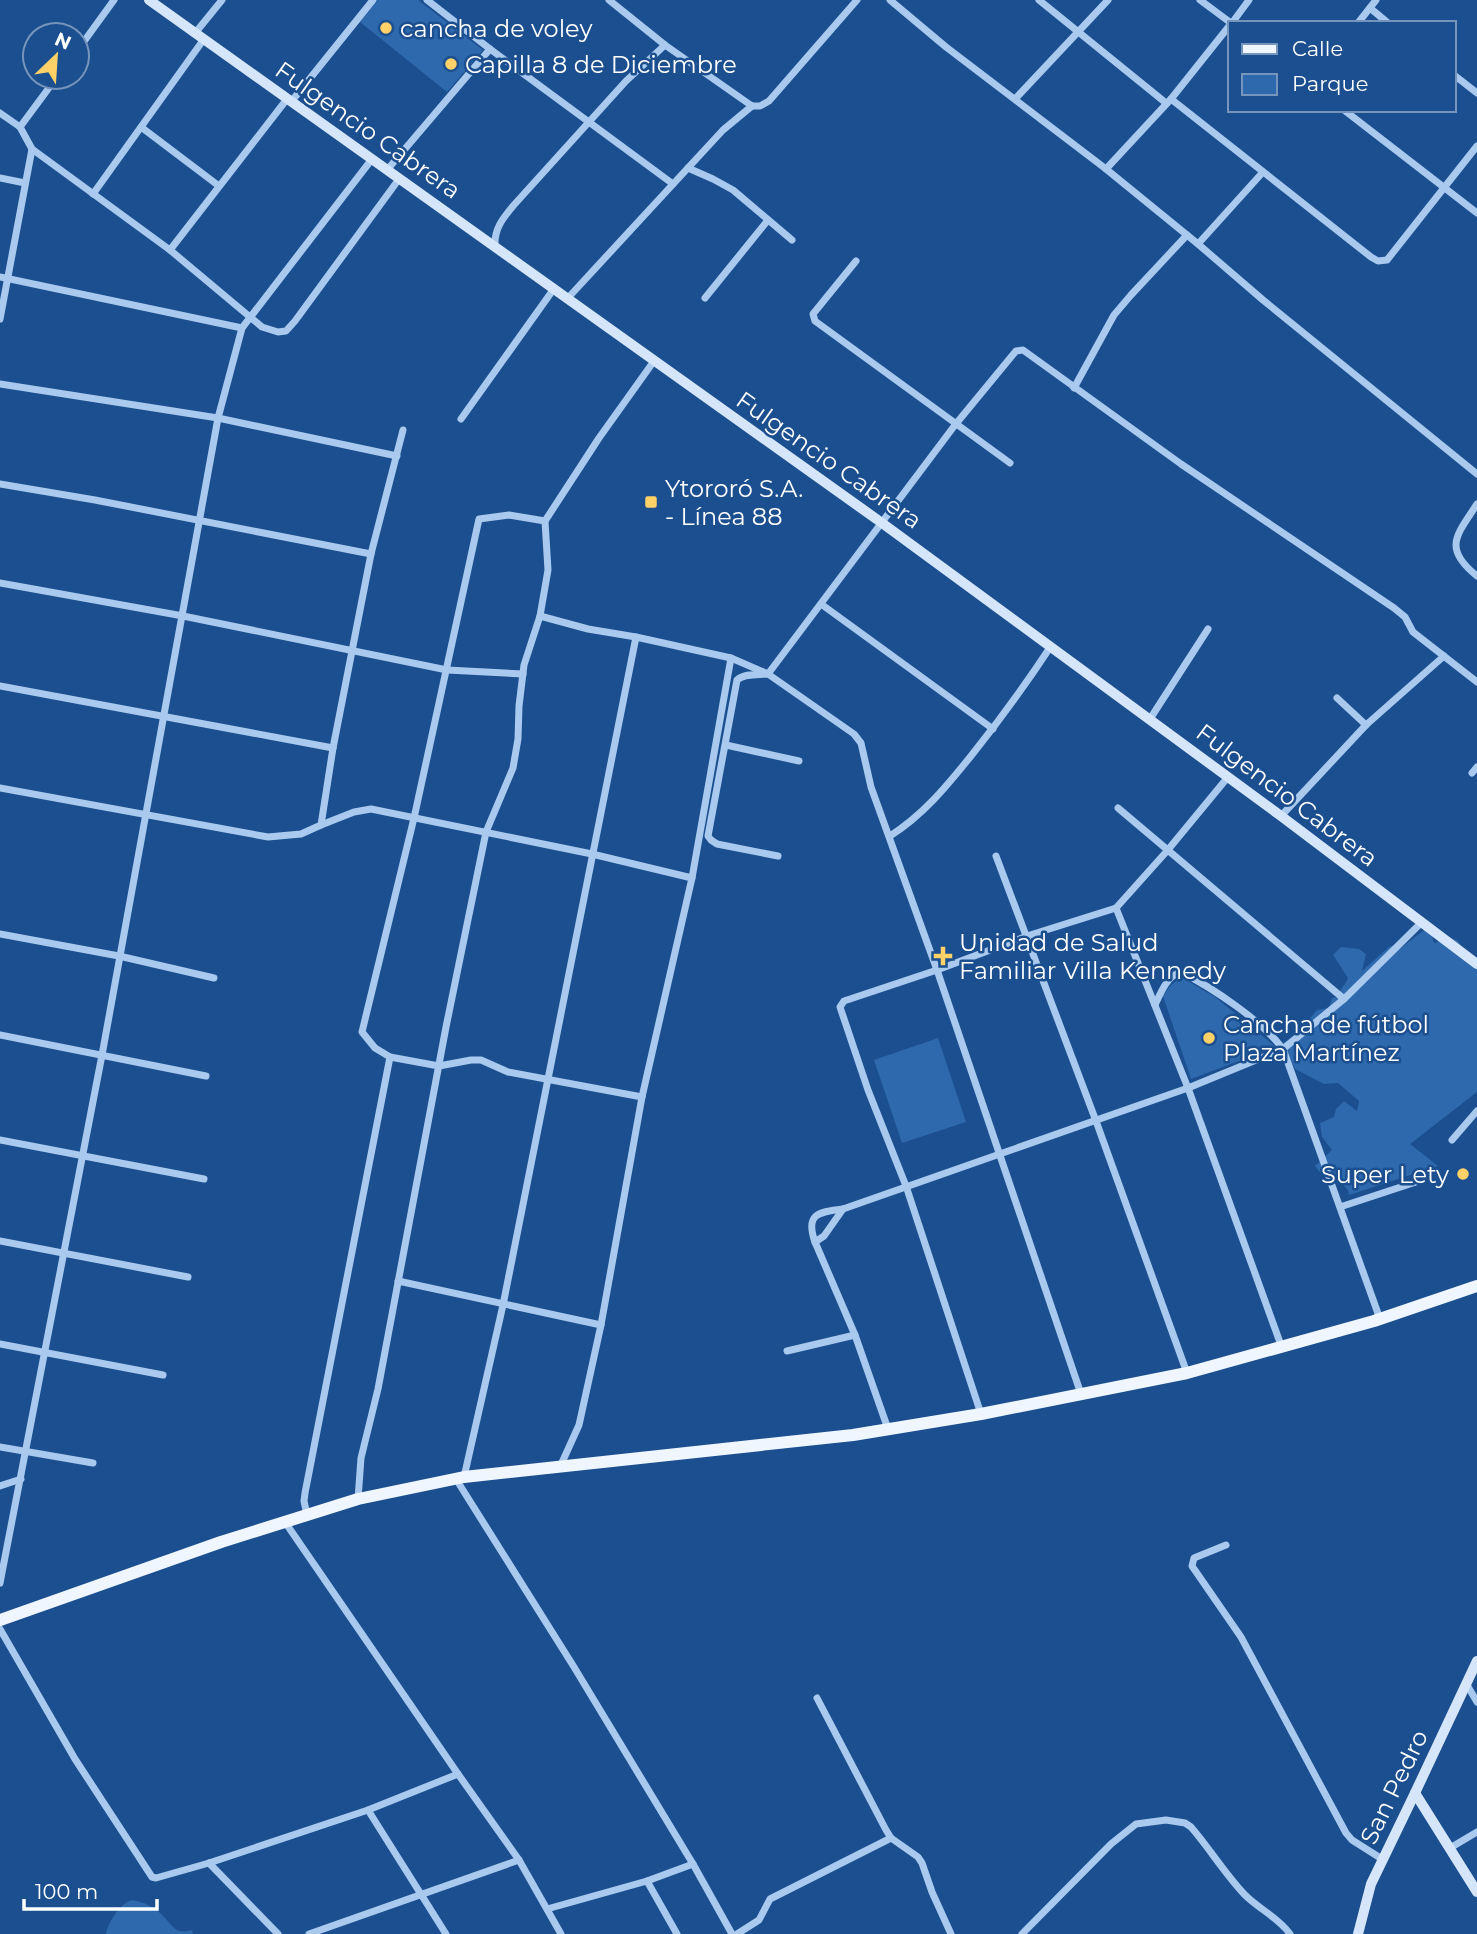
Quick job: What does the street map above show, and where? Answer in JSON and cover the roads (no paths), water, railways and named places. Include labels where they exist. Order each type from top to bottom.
[{"type":"main road","name":"Fulgencio Cabrera","points":[[149,0],[882,523],[1281,816],[1477,964]]},
{"type":"main road","points":[[0,1620],[221,1542],[358,1499],[460,1478],[853,1435],[981,1414],[1187,1373],[1380,1319],[1477,1286]]},
{"type":"main road","name":"San Pedro","points":[[1358,1934],[1371,1884],[1477,1661]]},
{"type":"main road","points":[[1415,1793],[1477,1892]]},
{"type":"street","points":[[91,32],[114,0]]},
{"type":"street","points":[[93,194],[141,127],[222,0]]},
{"type":"street","points":[[170,250],[219,186],[373,0]]},
{"type":"street","points":[[427,0],[489,49],[673,184]]},
{"type":"street","points":[[609,0],[665,45],[752,106],[760,106],[769,101],[857,0]]},
{"type":"street","points":[[890,0],[946,47],[1106,169],[1477,474]]},
{"type":"street","points":[[1039,0],[1378,261],[1387,260],[1477,146]]},
{"type":"street","points":[[1015,99],[1108,0]]},
{"type":"street","points":[[1200,0],[1228,22]]},
{"type":"street","points":[[1233,21],[1249,0]]},
{"type":"street","points":[[1360,21],[1376,0]]},
{"type":"street","points":[[1370,8],[1386,21]]},
{"type":"street","points":[[1106,169],[1168,101],[1228,28]]},
{"type":"street","points":[[495,246],[496,232],[502,220],[534,182],[626,81],[665,45]]},
{"type":"street","points":[[387,170],[489,49]]},
{"type":"street","points":[[1456,77],[1477,93]]},
{"type":"street","points":[[20,127],[47,91]]},
{"type":"street","points":[[567,299],[723,130],[752,106]]},
{"type":"street","points":[[1347,112],[1477,213]]},
{"type":"street","points":[[0,113],[20,127],[32,149],[170,250],[262,327],[278,332],[290,328],[399,179]]},
{"type":"street","points":[[141,127],[219,186]]},
{"type":"street","points":[[0,319],[4,278],[32,149]]},
{"type":"street","points":[[0,1583],[102,1055],[218,418],[243,328],[372,159]]},
{"type":"street","points":[[688,168],[733,190],[792,240]]},
{"type":"street","points":[[1198,244],[1263,172]]},
{"type":"street","points":[[0,178],[25,183]]},
{"type":"street","points":[[705,298],[768,220]]},
{"type":"street","points":[[1074,388],[1114,315],[1187,235]]},
{"type":"street","points":[[856,261],[813,314],[813,318],[1010,463]]},
{"type":"street","points":[[4,278],[243,328]]},
{"type":"street","points":[[461,419],[553,290]]},
{"type":"street","points":[[768,674],[955,425],[1016,351],[1023,350],[1181,464],[1394,608],[1405,617],[1413,632],[1477,682]]},
{"type":"street","points":[[358,1499],[361,1458],[378,1389],[486,832],[513,768],[523,674],[540,616],[548,570],[545,522],[654,360]]},
{"type":"street","points":[[0,383],[218,418],[397,456]]},
{"type":"street","points":[[321,825],[333,748],[371,554],[403,430]]},
{"type":"street","points":[[0,484],[371,554]]},
{"type":"street","points":[[1477,505],[1458,534],[1456,550],[1463,564],[1477,576]]},
{"type":"street","points":[[545,522],[509,515],[479,519],[414,818],[362,1032],[375,1048],[390,1057],[439,1066],[481,1060],[509,1072],[642,1097]]},
{"type":"street","points":[[0,583],[353,649],[447,670],[523,674]]},
{"type":"street","points":[[821,604],[993,729]]},
{"type":"street","points":[[540,616],[588,629],[732,658],[768,674],[854,734],[861,743],[871,787],[937,970],[1081,1394]]},
{"type":"street","points":[[1150,719],[1208,629]]},
{"type":"street","points":[[636,637],[503,1305],[460,1478],[734,1934],[759,1920],[770,1899],[891,1838]]},
{"type":"street","points":[[890,836],[908,825],[940,795],[993,729],[1051,646]]},
{"type":"street","points":[[1281,816],[1366,724],[1444,656]]},
{"type":"street","points":[[560,1467],[579,1425],[601,1325],[642,1097],[692,878],[732,658]]},
{"type":"street","points":[[768,674],[746,675],[737,680],[713,803],[709,838],[724,846],[778,856]]},
{"type":"street","points":[[0,686],[333,748]]},
{"type":"street","points":[[1337,698],[1366,724]]},
{"type":"street","points":[[726,745],[799,761]]},
{"type":"street","points":[[981,1414],[906,1186],[868,1090],[840,1007],[844,1000],[1116,908],[1228,777]]},
{"type":"street","points":[[0,788],[268,837],[301,834],[354,812],[371,809],[592,854],[692,878]]},
{"type":"street","points":[[1118,808],[1344,999]]},
{"type":"street","points":[[996,856],[1187,1373]]},
{"type":"street","points":[[1116,908],[1188,1088],[1282,1348]]},
{"type":"street","points":[[888,1429],[855,1335],[815,1242],[811,1230],[814,1217],[821,1212],[843,1209],[1096,1121],[1188,1088],[1283,1049],[1344,999],[1421,923]]},
{"type":"street","points":[[0,934],[119,956],[214,978]]},
{"type":"street","points":[[1155,1004],[1170,978],[1181,972],[1256,1022],[1283,1049],[1380,1319]]},
{"type":"street","points":[[0,1035],[206,1076]]},
{"type":"street","points":[[307,1515],[305,1493],[390,1057]]},
{"type":"street","points":[[1452,1140],[1477,1111]]},
{"type":"street","points":[[0,1140],[204,1179]]},
{"type":"street","points":[[1340,1207],[1422,1180]]},
{"type":"street","points":[[815,1242],[824,1236],[843,1209]]},
{"type":"street","points":[[0,1241],[188,1278]]},
{"type":"street","points":[[398,1281],[601,1325]]},
{"type":"street","points":[[787,1351],[855,1335]]},
{"type":"street","points":[[0,1344],[163,1375]]},
{"type":"street","points":[[0,1447],[93,1463]]},
{"type":"street","points":[[0,1486],[21,1479]]},
{"type":"street","points":[[285,1522],[519,1860],[561,1934]]},
{"type":"street","points":[[1226,1545],[1194,1558],[1192,1566],[1241,1637],[1346,1833],[1352,1840],[1382,1859]]},
{"type":"street","points":[[0,1629],[75,1759],[149,1875],[156,1878],[368,1810],[458,1774]]},
{"type":"street","points":[[1466,1685],[1477,1702]]},
{"type":"street","points":[[817,1698],[891,1838],[918,1857],[922,1863],[951,1934]]},
{"type":"street","points":[[368,1810],[446,1934]]},
{"type":"street","points":[[1022,1934],[1111,1844],[1136,1824],[1166,1820],[1191,1826],[1240,1890],[1282,1924],[1290,1934]]},
{"type":"street","points":[[1450,1848],[1477,1832]]},
{"type":"street","points":[[309,1934],[519,1860]]},
{"type":"street","points":[[209,1863],[278,1934]]},
{"type":"street","points":[[547,1909],[647,1881],[693,1864]]},
{"type":"street","points":[[647,1881],[677,1934]]},
{"type":"place","name":"cancha de voley","points":[[386,28]]},
{"type":"place","name":"Capilla 8 de Diciembre","points":[[451,64]]},
{"type":"place","name":"Ytororó S.A. - Línea 88","points":[[651,502]]},
{"type":"place","name":"Unidad de Salud Familiar Villa Kennedy","points":[[943,956]]},
{"type":"place","name":"Cancha de fútbol Plaza Martínez","points":[[1209,1038]]},
{"type":"place","name":"Super Lety","points":[[1463,1174]]}]
